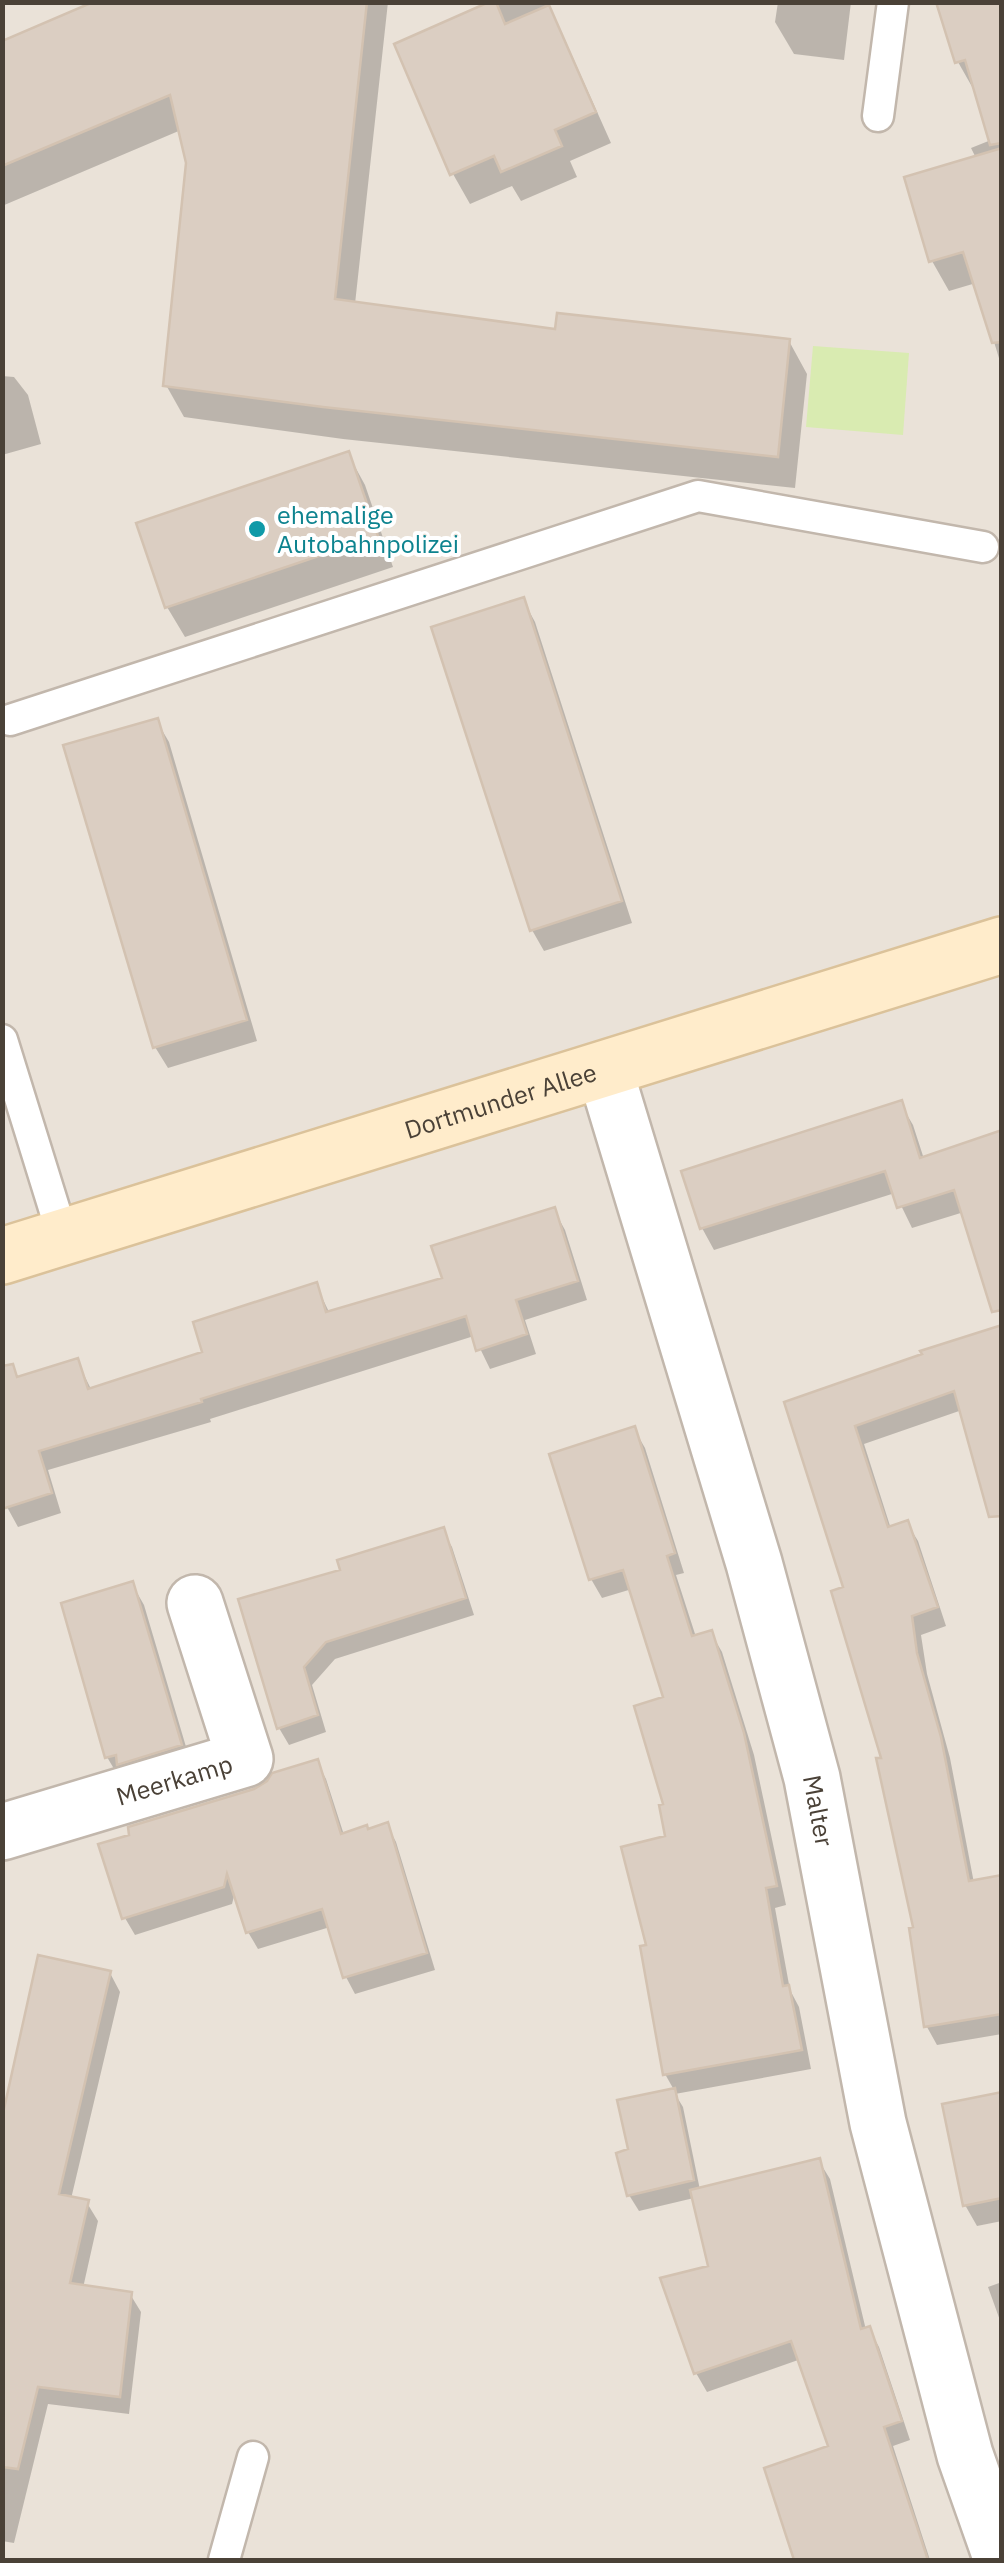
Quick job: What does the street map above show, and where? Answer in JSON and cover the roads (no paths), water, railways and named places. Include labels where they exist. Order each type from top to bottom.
[{"type":"main road","name":"Dortmunder Allee","points":[[2,1256],[1002,945]]},
{"type":"street","name":"Malter","points":[[605,1071],[764,1598],[812,1778],[878,2123],[965,2455],[1002,2560]]},
{"type":"street","name":"Meerkamp","points":[[2,1832],[245,1760],[195,1603]]},
{"type":"lane","points":[[878,116],[892,2]]},
{"type":"lane","points":[[10,720],[698,496],[983,546]]},
{"type":"lane","points":[[2,1040],[63,1237]]},
{"type":"lane","points":[[224,2560],[253,2457]]},
{"type":"place","name":"ehemalige Autobahnpolizei","points":[[257,529]]}]
